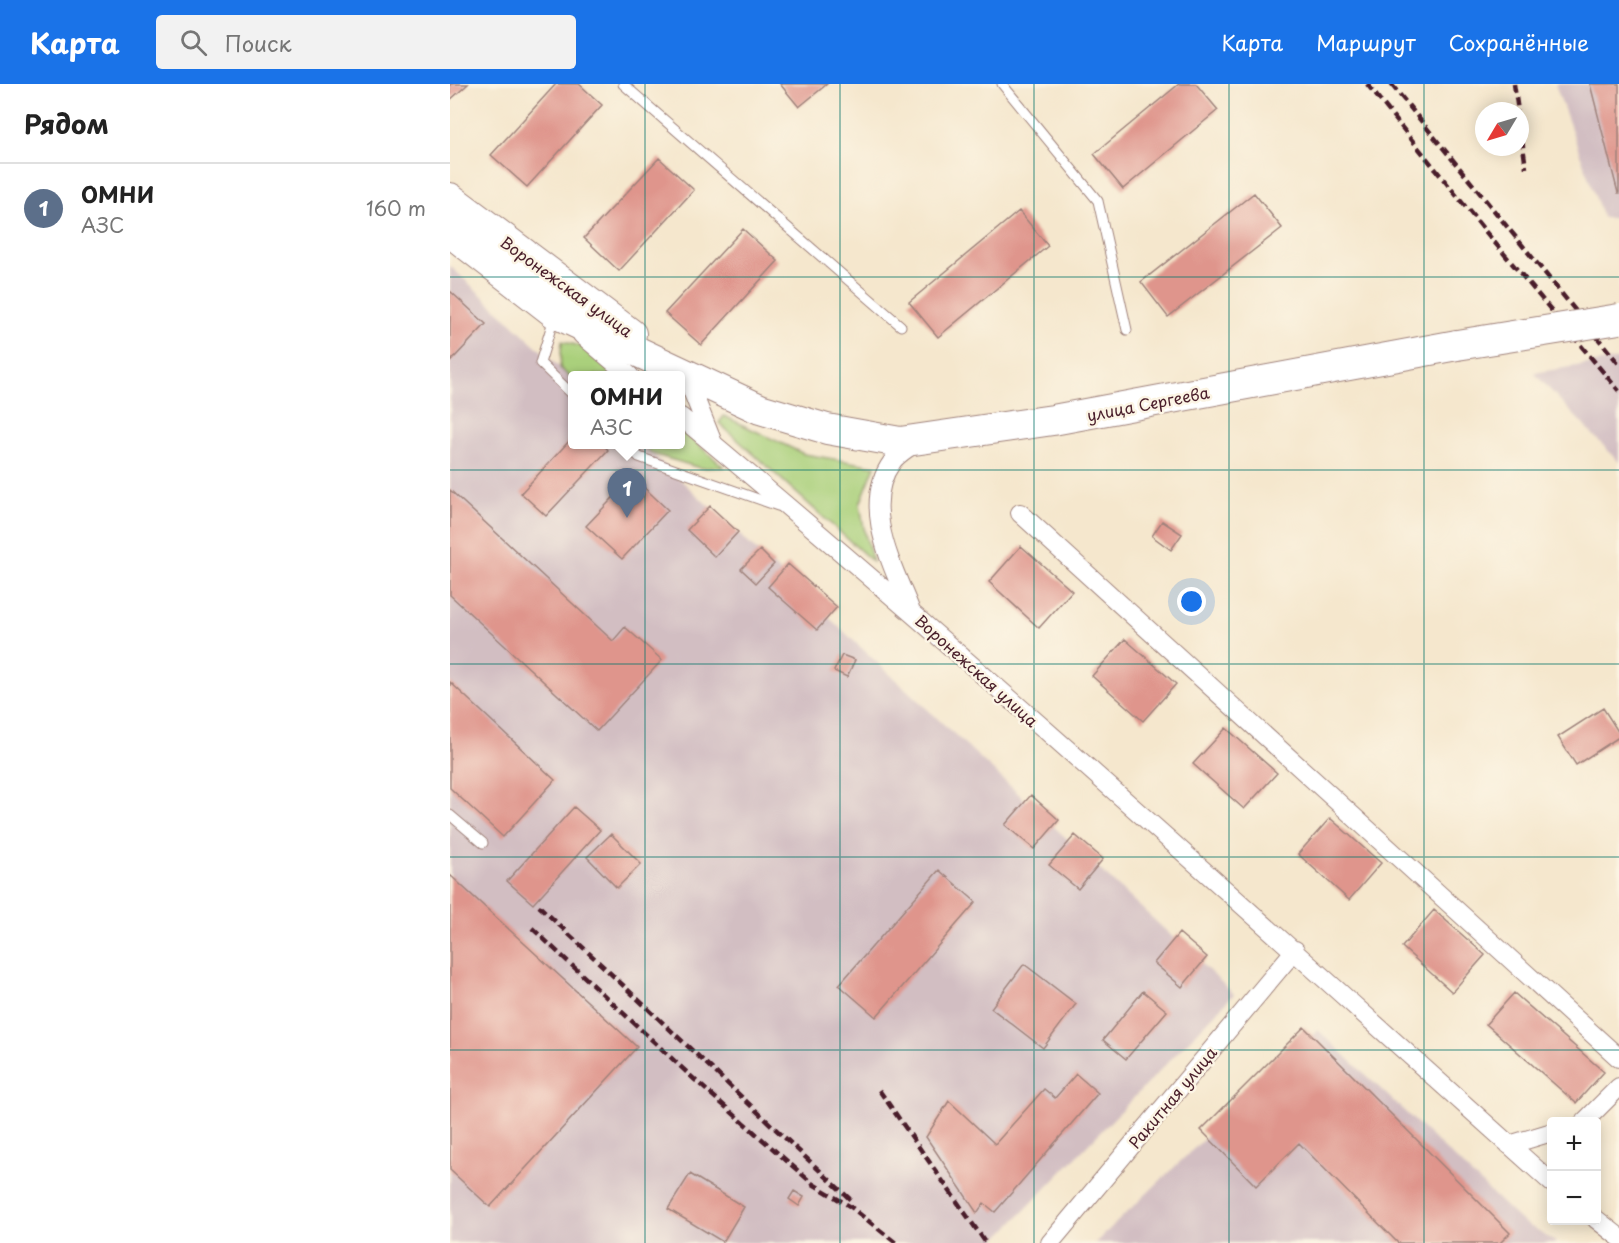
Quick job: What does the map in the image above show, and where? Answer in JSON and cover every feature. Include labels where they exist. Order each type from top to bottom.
[{"type":"main road","name":"Воронежская улица","points":[[450,198],[682,371]]},
{"type":"main road","name":"Воронежская улица","points":[[450,232],[555,313],[681,371]]},
{"type":"main road","name":"улица Сергеева","points":[[685,373],[760,409],[827,429],[900,442],[1053,420],[1457,345],[1619,319]]},
{"type":"street","points":[[555,313],[625,371]]},
{"type":"street","name":"Воронежская улица","points":[[685,373],[714,445],[911,611],[1295,950],[1547,1179]]},
{"type":"street","points":[[685,420],[714,445]]},
{"type":"street","points":[[911,611],[880,532],[879,487],[892,461],[919,440]]},
{"type":"street","points":[[1020,513],[1619,1059]]},
{"type":"street","name":"Ракитная улица","points":[[1050,1243],[1295,950]]},
{"type":"street","points":[[1589,1117],[1619,1087]]},
{"type":"street","points":[[1509,1145],[1547,1133]]},
{"type":"street","points":[[1601,1223],[1619,1237]]},
{"type":"lane","points":[[623,84],[902,326]]},
{"type":"lane","points":[[1002,84],[1098,201],[1127,330]]},
{"type":"lane","points":[[555,313],[540,363],[568,390]]},
{"type":"lane","points":[[631,449],[639,457],[790,510]]},
{"type":"lane","points":[[450,815],[483,843]]},
{"type":"shaded area","points":[[1555,84],[1619,84],[1619,218],[1603,218]]},
{"type":"shaded area","points":[[450,266],[568,375],[568,449],[647,449],[1234,994],[993,1243],[450,1243]]},
{"type":"shaded area","points":[[1619,359],[1619,462],[1534,373]]},
{"type":"shaded area","points":[[1318,1030],[1520,1220],[1557,1243],[1095,1243]]},
{"type":"green space","points":[[562,341],[583,347],[612,371],[568,371],[568,375],[560,368]]},
{"type":"green space","points":[[724,416],[804,454],[875,466],[860,504],[873,562],[719,423]]},
{"type":"green space","points":[[685,433],[724,467],[700,468],[653,454],[647,449],[685,449]]},
{"type":"building","points":[[450,84],[468,84],[450,100]]},
{"type":"building","points":[[556,84],[579,84],[602,105],[527,187],[491,155]]},
{"type":"building","points":[[780,84],[827,84],[799,107]]},
{"type":"building","points":[[1179,84],[1196,84],[1218,110],[1123,189],[1094,154]]},
{"type":"building","points":[[1590,84],[1619,84],[1619,193],[1618,193]]},
{"type":"building","points":[[659,158],[694,190],[619,271],[584,238]]},
{"type":"building","points":[[1254,193],[1282,228],[1168,317],[1141,282]]},
{"type":"building","points":[[1019,211],[1048,246],[938,337],[909,302]]},
{"type":"building","points":[[743,229],[778,261],[701,345],[665,313]]},
{"type":"building","points":[[450,291],[486,324],[450,362]]},
{"type":"building","points":[[568,442],[568,449],[608,450],[546,516],[521,493]]},
{"type":"building","points":[[633,477],[668,510],[622,559],[586,526]]},
{"type":"building","points":[[450,490],[613,641],[625,627],[662,660],[597,731],[450,595]]},
{"type":"building","points":[[710,506],[738,532],[715,557],[687,530]]},
{"type":"building","points":[[1162,521],[1182,534],[1171,550],[1152,536]]},
{"type":"building","points":[[1021,546],[1072,591],[1039,628],[989,582]]},
{"type":"building","points":[[760,550],[774,564],[756,583],[741,569]]},
{"type":"building","points":[[788,564],[837,607],[817,630],[768,587]]},
{"type":"building","points":[[1125,639],[1176,684],[1143,721],[1092,676]]},
{"type":"building","points":[[842,655],[855,660],[847,677],[834,671]]},
{"type":"building","points":[[450,682],[555,780],[503,837],[450,788]]},
{"type":"building","points":[[1603,708],[1619,733],[1619,737],[1576,765],[1558,737]]},
{"type":"building","points":[[1226,728],[1277,773],[1244,809],[1193,764]]},
{"type":"building","points":[[1031,795],[1059,820],[1034,849],[1005,825]]},
{"type":"building","points":[[574,807],[600,830],[533,904],[507,881]]},
{"type":"building","points":[[1330,818],[1381,863],[1349,900],[1298,854]]},
{"type":"building","points":[[611,834],[641,864],[617,888],[587,857]]},
{"type":"building","points":[[1075,835],[1103,859],[1078,889],[1049,865]]},
{"type":"building","points":[[939,870],[976,902],[876,1017],[839,985]]},
{"type":"building","points":[[450,875],[637,1047],[490,1207],[450,1170]]},
{"type":"building","points":[[1434,910],[1485,955],[1452,992],[1402,947]]},
{"type":"building","points":[[1179,933],[1207,957],[1182,987],[1154,963]]},
{"type":"building","points":[[1024,964],[1076,1004],[1043,1048],[991,1008]]},
{"type":"building","points":[[1143,991],[1167,1011],[1126,1059],[1103,1040]]},
{"type":"building","points":[[1514,993],[1604,1072],[1576,1103],[1486,1024]]},
{"type":"building","points":[[1304,1027],[1510,1233],[1500,1243],[1398,1243],[1299,1143],[1256,1186],[1201,1130]]},
{"type":"building","points":[[1076,1074],[1098,1093],[995,1212],[984,1203],[977,1213],[926,1137],[949,1101],[995,1144],[1044,1089],[1055,1098]]},
{"type":"building","points":[[690,1174],[744,1207],[723,1242],[668,1209]]},
{"type":"building","points":[[794,1191],[804,1197],[799,1206],[789,1199]]},
{"type":"railway","points":[[1367,84],[1485,231],[1619,391]]},
{"type":"railway","points":[[1391,84],[1619,364]]},
{"type":"railway","points":[[1514,84],[1517,102]]},
{"type":"railway","points":[[1524,156],[1526,168]]},
{"type":"railway","points":[[539,906],[853,1202]]},
{"type":"railway","points":[[532,928],[695,1080],[813,1184],[851,1207],[896,1243]]},
{"type":"railway","points":[[879,1090],[986,1243]]},
{"type":"place","name":"ОМНИ","points":[[627,518]]}]
